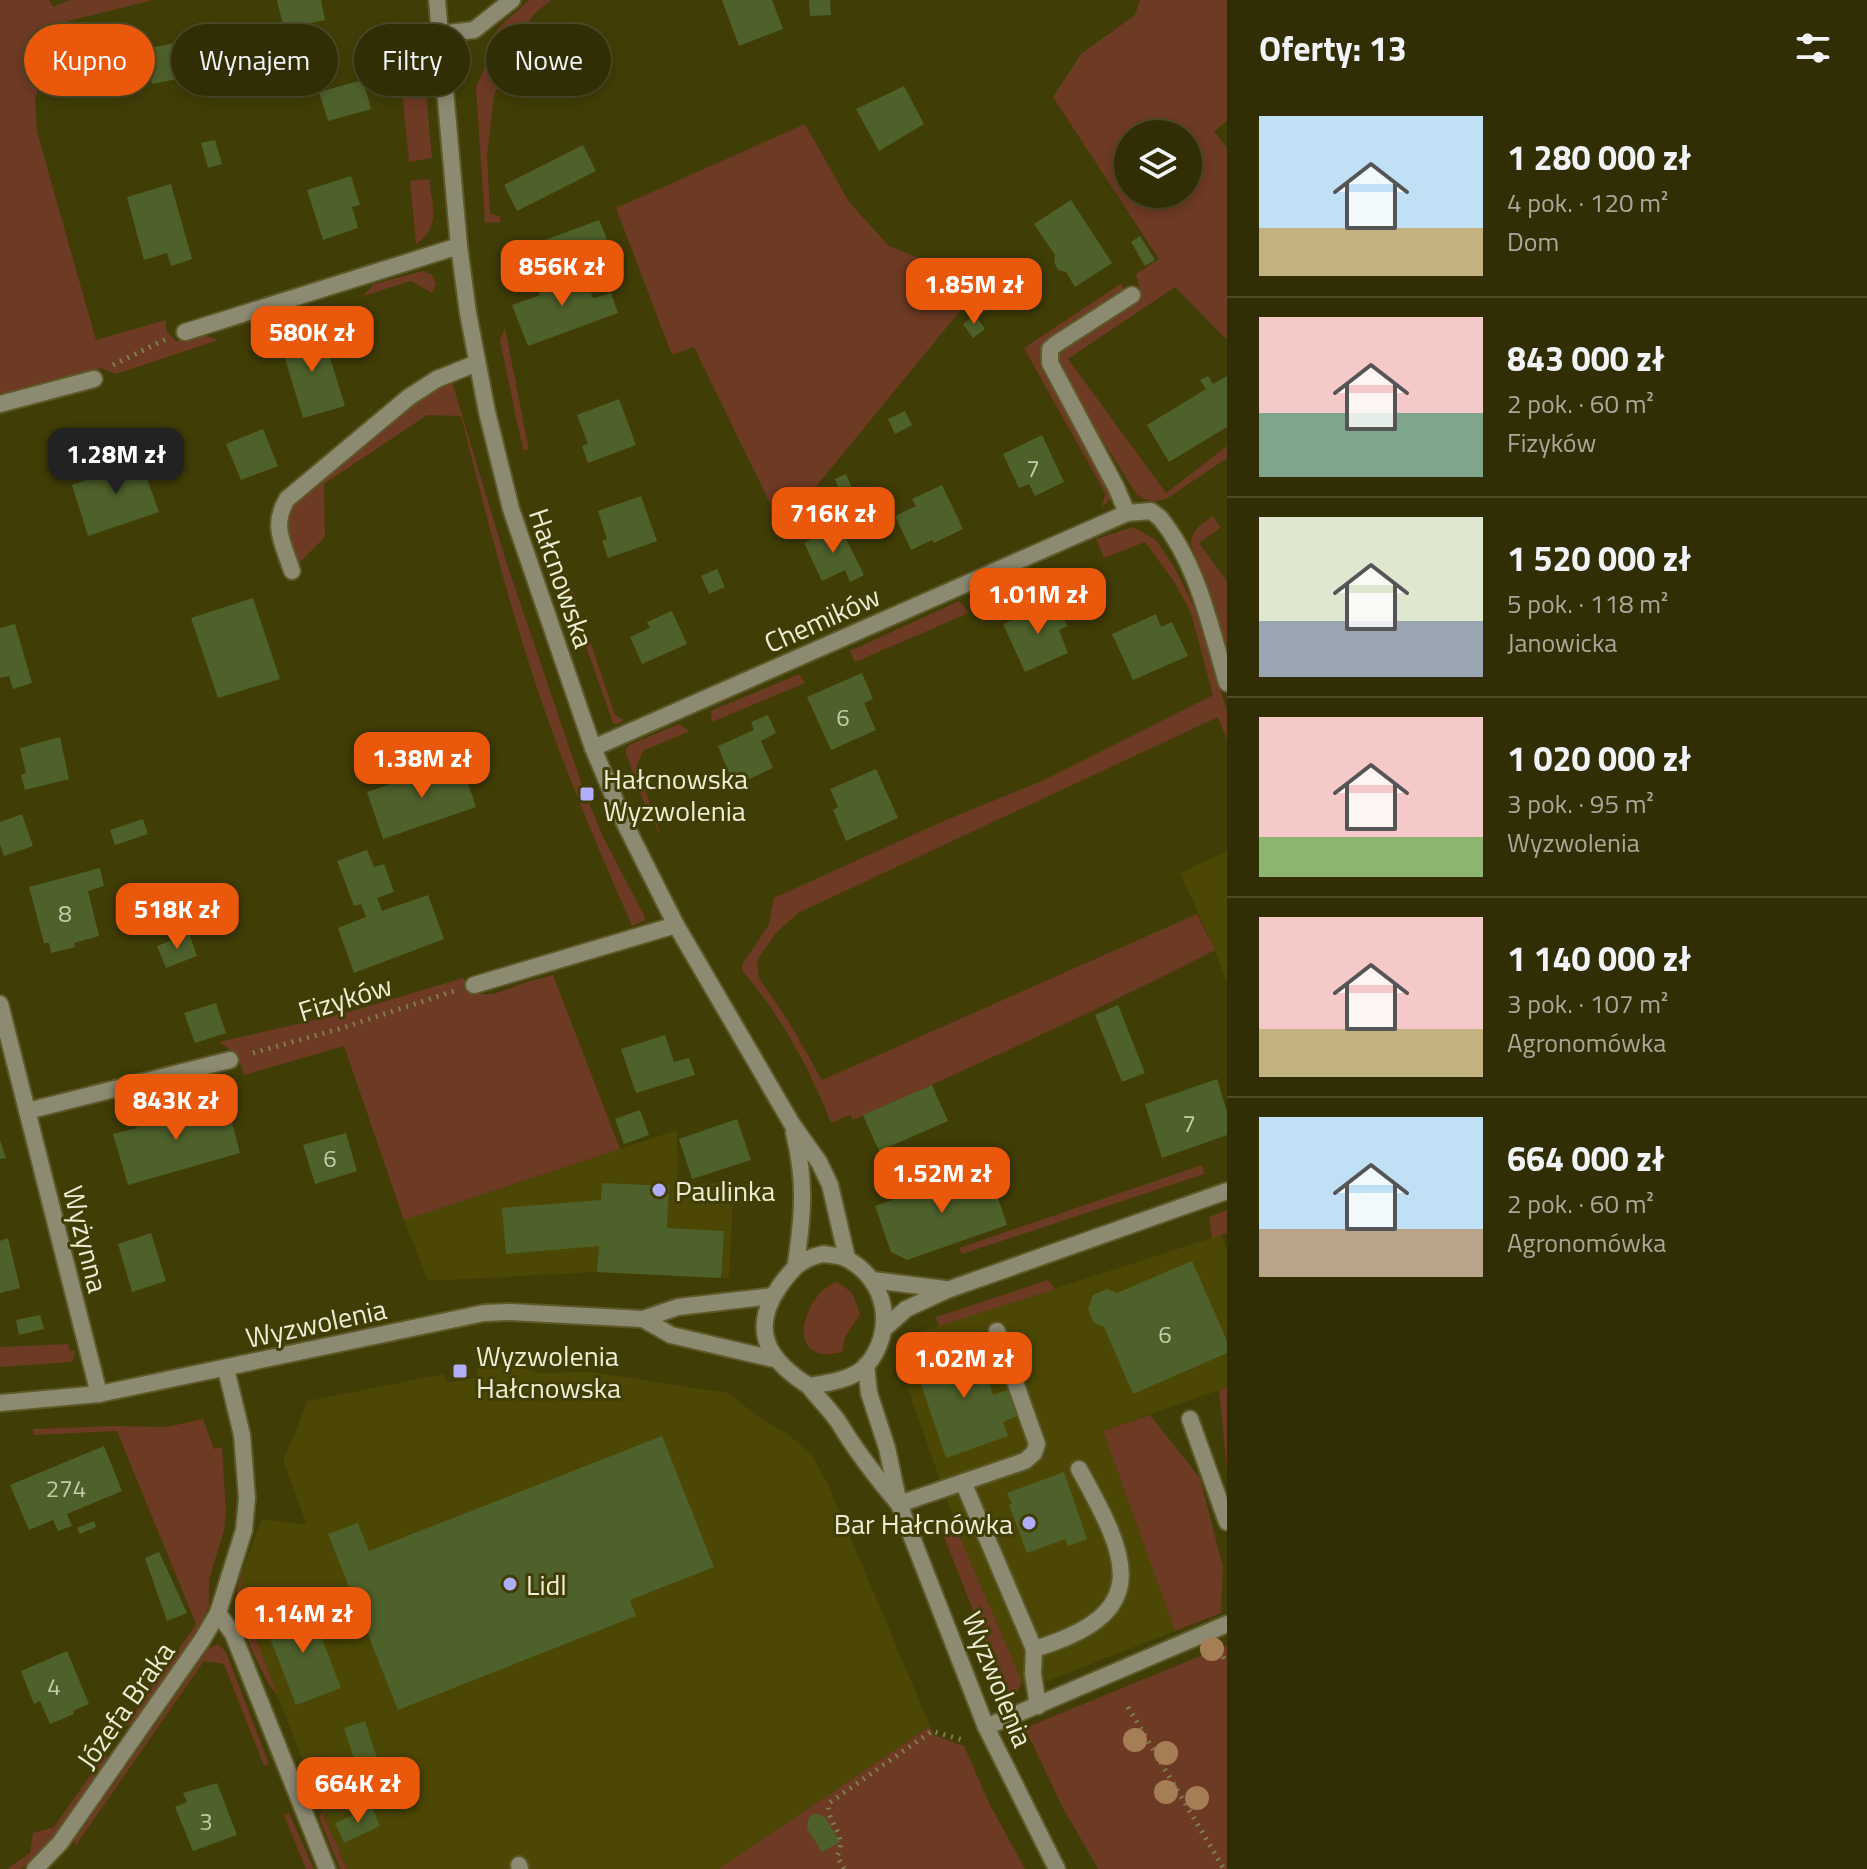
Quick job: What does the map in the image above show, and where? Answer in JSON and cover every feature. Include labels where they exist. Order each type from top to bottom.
[{"type":"street","name":"Hałcnowska","points":[[437,0],[439,24]]},
{"type":"street","points":[[470,30],[512,0]]},
{"type":"street","name":"Hałcnowska","points":[[446,96],[459,246],[477,363],[498,461],[511,509],[593,748],[626,826],[676,925],[792,1124],[819,1162],[830,1185],[847,1258]]},
{"type":"street","points":[[185,332],[459,246]]},
{"type":"street","points":[[1132,295],[1056,344],[1050,349],[1050,363],[1127,513],[1151,511],[1160,518],[1184,554],[1201,594],[1227,683]]},
{"type":"street","points":[[292,571],[278,530],[278,513],[287,499],[409,397],[437,379],[477,363]]},
{"type":"street","points":[[0,404],[94,379]]},
{"type":"street","name":"Chemików","points":[[593,748],[1127,513]]},
{"type":"street","points":[[474,985],[676,925]]},
{"type":"street","name":"Wyżynna","points":[[0,1004],[99,1394]]},
{"type":"street","points":[[27,1111],[230,1060]]},
{"type":"street","name":"Hałcnowska","points":[[792,1124],[801,1161],[804,1194],[796,1263]]},
{"type":"street","points":[[885,1328],[882,1295],[872,1280],[847,1258],[823,1254],[796,1263],[766,1308],[764,1322],[774,1359],[785,1371],[809,1386],[849,1377],[866,1365],[885,1328],[906,1309],[947,1290],[1227,1191]]},
{"type":"street","points":[[872,1280],[947,1290]]},
{"type":"street","name":"Wyzwolenia","points":[[0,1403],[99,1394],[484,1313],[643,1319],[678,1307],[773,1296]]},
{"type":"street","name":"Wyzwolenia","points":[[643,1319],[682,1338],[774,1359]]},
{"type":"street","points":[[899,1504],[1025,1461],[1034,1453],[1037,1444],[997,1331]]},
{"type":"street","name":"Wyzwolenia","points":[[866,1365],[869,1393],[887,1448],[899,1504],[986,1727],[1057,1869]]},
{"type":"street","name":"Józefa Braka","points":[[35,1869],[60,1843],[218,1613],[244,1530],[247,1498],[242,1435],[226,1369]]},
{"type":"street","name":"Wyzwolenia","points":[[809,1386],[840,1423],[872,1473],[899,1504]]},
{"type":"street","points":[[1190,1419],[1227,1522]]},
{"type":"street","points":[[1034,1649],[1060,1641],[1099,1620],[1119,1595],[1122,1567],[1114,1541],[1079,1469]]},
{"type":"street","points":[[963,1482],[1034,1649],[1033,1674],[1038,1706]]},
{"type":"street","points":[[218,1613],[233,1634],[327,1869]]},
{"type":"street","points":[[986,1727],[1227,1624]]},
{"type":"path","points":[[94,379],[119,360],[185,332]]},
{"type":"path","name":"Fizyków","points":[[230,1060],[474,985]]},
{"type":"path","points":[[1128,1707],[1224,1869]]},
{"type":"path","points":[[844,1869],[837,1856],[842,1844],[841,1837],[828,1811],[829,1803],[932,1731],[968,1742]]},
{"type":"shaded area","points":[[0,0],[49,0],[53,7],[70,0],[153,0],[57,24],[24,24],[24,96],[36,96],[37,132],[96,340],[166,320],[166,331],[176,341],[201,334],[218,340],[116,374],[101,368],[0,399]]},
{"type":"shaded area","points":[[529,0],[551,0],[533,15],[529,24],[502,24]]},
{"type":"shaded area","points":[[1140,0],[1227,0],[1227,121],[1214,131],[1227,148],[1227,340],[1175,287],[1068,359],[1166,493],[1227,446],[1227,458],[1168,498],[1155,501],[1136,494],[1061,373],[1059,361],[1060,355],[1069,346],[1142,297],[1136,274],[1159,259],[1126,208],[1202,208],[1202,120],[1114,120],[1114,190],[1053,97],[1081,54],[1135,15]]},
{"type":"shaded area","points":[[486,64],[486,96],[494,96],[487,156],[490,213],[499,216],[501,222],[485,223],[476,88]]},
{"type":"shaded area","points":[[403,96],[426,96],[432,158],[409,162]]},
{"type":"shaded area","points":[[805,124],[849,202],[889,246],[983,283],[782,528],[694,347],[672,355],[616,208]]},
{"type":"shaded area","points":[[429,179],[432,223],[416,244],[410,181]]},
{"type":"shaded area","points":[[423,271],[432,275],[436,284],[432,293],[411,281],[363,296],[374,284]]},
{"type":"shaded area","points":[[1122,283],[1123,291],[1048,341],[1041,352],[1041,363],[1112,489],[1113,497],[1102,507],[1105,493],[1024,348]]},
{"type":"shaded area","points":[[505,328],[529,450],[523,450],[500,341]]},
{"type":"shaded area","points":[[452,382],[506,561],[583,788],[603,837],[645,917],[644,921],[632,926],[570,778],[537,688],[487,518],[461,416],[427,415],[324,484],[325,537],[297,565],[285,530],[286,510],[412,402]]},
{"type":"shaded area","points":[[1213,516],[1220,528],[1199,543],[1227,581],[1227,655],[1191,543],[1196,530]]},
{"type":"shaded area","points":[[1133,527],[1156,540],[1194,606],[1227,711],[1227,740],[1218,717],[798,913],[776,933],[757,960],[759,978],[789,1022],[822,1080],[1197,914],[1215,950],[853,1120],[850,1115],[831,1123],[793,1044],[770,1006],[743,972],[742,965],[769,924],[774,898],[946,820],[1042,781],[1213,695],[1191,613],[1175,583],[1145,542],[1104,558],[1096,539]]},
{"type":"shaded area","points":[[567,573],[615,715],[624,720],[618,724],[613,723],[561,575]]},
{"type":"shaded area","points":[[959,601],[969,613],[855,662],[850,651]]},
{"type":"shaded area","points":[[799,674],[805,683],[712,722],[711,711]]},
{"type":"shaded area","points":[[679,724],[690,731],[643,751],[637,766],[661,837],[642,798],[625,750],[629,745]]},
{"type":"shaded area","points":[[1227,851],[1227,984],[1180,873]]},
{"type":"shaded area","points":[[553,975],[620,1149],[404,1220],[344,1046],[244,1075],[236,1056],[219,1042],[349,1012],[463,978],[475,991],[489,994]]},
{"type":"shaded area","points":[[677,1130],[678,1185],[734,1182],[729,1278],[597,1272],[428,1281],[404,1220]]},
{"type":"shaded area","points":[[1202,1165],[1204,1174],[962,1254],[959,1248]]},
{"type":"shaded area","points":[[1227,1210],[1227,1233],[1212,1238],[1209,1217]]},
{"type":"shaded area","points":[[1221,1235],[1227,1251],[1227,1387],[1103,1431],[1175,1631],[1025,1690],[960,1537],[901,1369],[923,1331]]},
{"type":"shaded area","points":[[1048,1280],[1055,1289],[939,1326],[936,1317]]},
{"type":"shaded area","points":[[838,1282],[852,1293],[860,1314],[845,1337],[842,1352],[823,1354],[811,1349],[805,1339],[804,1326],[816,1298]]},
{"type":"shaded area","points":[[68,1344],[70,1351],[76,1350],[72,1362],[0,1367],[0,1347]]},
{"type":"shaded area","points":[[507,1362],[538,1373],[591,1372],[728,1393],[760,1418],[788,1434],[811,1454],[827,1482],[930,1726],[719,1869],[347,1869],[322,1812],[242,1602],[241,1573],[262,1519],[307,1525],[283,1461],[308,1401],[444,1374],[447,1383],[477,1377],[476,1369]]},
{"type":"shaded area","points":[[1227,1387],[1227,1469],[1219,1390]]},
{"type":"shaded area","points":[[1150,1415],[1200,1478],[1223,1567],[1221,1613],[1175,1631],[1103,1431]]},
{"type":"shaded area","points":[[203,1419],[214,1449],[222,1447],[226,1513],[209,1580],[209,1606],[195,1638],[131,1725],[126,1725],[196,1624],[117,1431],[33,1435],[33,1429],[167,1427]]},
{"type":"shaded area","points":[[941,1529],[960,1537],[1022,1682],[1017,1693],[1008,1699]]},
{"type":"shaded area","points":[[241,1573],[242,1602],[278,1696],[258,1664],[241,1620],[237,1595]]},
{"type":"shaded area","points":[[218,1644],[226,1652],[269,1764],[264,1766],[224,1664],[204,1661],[76,1845],[74,1841],[209,1648]]},
{"type":"shaded area","points":[[1227,1645],[1227,1869],[1098,1869],[1063,1808],[1025,1728]]},
{"type":"shaded area","points":[[930,1726],[934,1735],[964,1746],[989,1803],[1025,1869],[719,1869]]},
{"type":"shaded area","points":[[105,1754],[108,1759],[58,1831],[25,1866],[7,1869],[30,1853],[33,1833],[54,1827]]},
{"type":"shaded area","points":[[322,1812],[347,1869],[340,1869],[319,1817]]},
{"type":"shaded area","points":[[289,1813],[314,1869],[306,1869],[284,1815]]},
{"type":"building","points":[[277,0],[321,0],[325,20],[283,24]]},
{"type":"building","points":[[722,0],[772,0],[783,29],[739,46]]},
{"type":"building","points":[[809,0],[830,0],[831,15],[810,16]]},
{"type":"building","points":[[171,44],[171,80],[155,83],[155,47]]},
{"type":"building","points":[[354,82],[354,96],[367,96],[371,109],[328,121],[320,96],[338,96],[338,87]]},
{"type":"building","points":[[904,86],[924,124],[879,151],[856,109]]},
{"type":"building","points":[[215,140],[222,164],[208,168],[201,143]]},
{"type":"building","points":[[583,145],[596,171],[517,211],[504,185]]},
{"type":"building","points":[[351,176],[360,205],[352,207],[358,228],[323,240],[307,190]]},
{"type":"building","points":[[171,184],[192,259],[171,266],[167,253],[144,260],[127,197]]},
{"type":"building","points":[[1071,200],[1112,263],[1075,287],[1066,272],[1058,270],[1055,255],[1034,224]]},
{"type":"building","points":[[599,220],[607,239],[552,259],[545,240]]},
{"type":"building","points":[[1140,236],[1155,260],[1145,266],[1131,242]]},
{"type":"building","points":[[586,268],[589,278],[585,279],[593,298],[611,293],[618,313],[528,346],[512,305],[540,295],[537,286]]},
{"type":"building","points":[[975,315],[985,329],[973,338],[963,324]]},
{"type":"building","points":[[321,329],[345,406],[303,418],[280,342]]},
{"type":"building","points":[[1208,376],[1213,384],[1227,376],[1227,427],[1169,462],[1147,425],[1206,389],[1200,380]]},
{"type":"building","points":[[619,399],[636,445],[588,463],[582,446],[588,444],[577,415]]},
{"type":"building","points":[[905,411],[912,425],[895,434],[888,419]]},
{"type":"building","points":[[263,429],[278,466],[241,480],[226,444]]},
{"type":"building","points":[[1042,435],[1064,482],[1035,496],[1029,484],[1019,488],[1003,454]]},
{"type":"building","points":[[137,451],[159,512],[88,536],[72,485],[109,472],[105,462]]},
{"type":"building","points":[[846,474],[852,488],[840,493],[835,479]]},
{"type":"building","points":[[942,485],[963,529],[911,550],[895,516],[916,506],[912,499]]},
{"type":"building","points":[[641,496],[657,541],[608,558],[602,541],[607,539],[598,511]]},
{"type":"building","points":[[839,525],[864,575],[850,582],[845,570],[822,581],[804,543]]},
{"type":"building","points":[[717,569],[725,587],[709,594],[701,576]]},
{"type":"building","points":[[253,598],[280,679],[218,698],[191,618]]},
{"type":"building","points":[[1053,602],[1068,626],[1059,630],[1068,653],[1025,672],[1003,624]]},
{"type":"building","points":[[672,611],[687,644],[642,664],[630,637],[650,628],[647,622]]},
{"type":"building","points":[[1156,614],[1161,627],[1172,622],[1188,656],[1133,680],[1112,634]]},
{"type":"building","points":[[15,624],[32,683],[13,689],[9,676],[0,678],[0,628]]},
{"type":"building","points":[[862,673],[873,699],[864,703],[876,730],[831,750],[807,697]]},
{"type":"building","points":[[768,715],[776,733],[761,741],[773,768],[734,786],[718,746],[754,730],[751,722]]},
{"type":"building","points":[[60,737],[69,779],[25,790],[21,775],[26,773],[20,748]]},
{"type":"building","points":[[460,760],[476,807],[383,839],[367,792]]},
{"type":"building","points":[[876,769],[898,818],[846,841],[833,810],[838,807],[830,789]]},
{"type":"building","points":[[22,814],[33,846],[4,856],[0,844],[0,822]]},
{"type":"building","points":[[143,819],[148,834],[115,845],[110,830]]},
{"type":"building","points":[[367,850],[374,867],[384,864],[394,892],[377,898],[382,911],[428,895],[444,939],[354,973],[338,928],[366,917],[361,904],[354,906],[337,861]]},
{"type":"building","points":[[100,868],[104,886],[88,891],[99,936],[51,953],[49,943],[44,943],[29,887]]},
{"type":"building","points":[[189,933],[197,956],[166,968],[157,946]]},
{"type":"building","points":[[216,1003],[226,1033],[195,1043],[184,1013]]},
{"type":"building","points":[[1118,1005],[1145,1073],[1122,1082],[1095,1015]]},
{"type":"building","points":[[665,1035],[674,1062],[689,1058],[695,1075],[636,1093],[621,1049]]},
{"type":"building","points":[[1217,1079],[1227,1112],[1227,1135],[1162,1158],[1145,1104]]},
{"type":"building","points":[[932,1085],[948,1121],[879,1151],[863,1115]]},
{"type":"building","points":[[217,1096],[226,1100],[240,1153],[128,1185],[113,1134],[137,1128],[132,1111],[151,1106],[155,1120],[184,1112],[188,1126],[203,1121],[200,1107],[204,1100]]},
{"type":"building","points":[[640,1110],[649,1135],[624,1144],[615,1119]]},
{"type":"building","points":[[737,1119],[751,1160],[692,1179],[679,1139]]},
{"type":"building","points":[[346,1133],[357,1171],[315,1184],[303,1145]]},
{"type":"building","points":[[0,1140],[6,1158],[0,1159]]},
{"type":"building","points":[[987,1166],[1007,1225],[907,1260],[891,1252],[875,1206]]},
{"type":"building","points":[[602,1183],[669,1186],[667,1228],[724,1231],[721,1278],[597,1272],[599,1246],[506,1254],[502,1208],[601,1200]]},
{"type":"building","points":[[151,1233],[166,1281],[132,1292],[118,1244]]},
{"type":"building","points":[[8,1238],[20,1288],[0,1293],[0,1241]]},
{"type":"building","points":[[1192,1261],[1227,1341],[1227,1353],[1133,1394],[1104,1327],[1094,1323],[1088,1309],[1093,1295],[1107,1289],[1117,1293]]},
{"type":"building","points":[[40,1315],[44,1329],[19,1335],[16,1320]]},
{"type":"building","points":[[976,1343],[993,1395],[1011,1389],[1020,1415],[1003,1422],[1008,1436],[946,1458],[917,1373],[914,1372],[921,1360]]},
{"type":"building","name":"Lidl","points":[[662,1436],[714,1567],[630,1600],[636,1616],[398,1710],[328,1534],[358,1523],[369,1551]]},
{"type":"building","points":[[104,1446],[122,1491],[67,1514],[72,1526],[58,1531],[53,1520],[29,1530],[10,1485]]},
{"type":"building","points":[[1064,1472],[1087,1539],[1068,1546],[1065,1539],[1027,1553],[1007,1493]]},
{"type":"building","points":[[94,1521],[96,1527],[80,1534],[77,1528]]},
{"type":"building","points":[[159,1552],[187,1613],[167,1621],[145,1558]]},
{"type":"building","points":[[309,1605],[341,1688],[296,1705],[264,1623]]},
{"type":"building","points":[[67,1651],[89,1704],[50,1724],[40,1701],[34,1704],[21,1671]]},
{"type":"building","points":[[365,1721],[377,1758],[356,1765],[344,1728]]},
{"type":"building","points":[[217,1783],[237,1835],[193,1851],[175,1807],[187,1802],[183,1793]]},
{"type":"building","points":[[372,1807],[380,1826],[344,1843],[335,1823]]},
{"type":"building","points":[[815,1813],[825,1817],[840,1842],[822,1852],[807,1828],[809,1817]]},
{"type":"place","name":"Hałcnowska Wyzwolenia","points":[[587,794]]},
{"type":"place","name":"Paulinka","points":[[659,1190]]},
{"type":"place","name":"Wyzwolenia Hałcnowska","points":[[460,1371]]},
{"type":"place","name":"Bar Hałcnówka","points":[[1029,1523]]},
{"type":"place","name":"Lidl","points":[[510,1584]]}]
